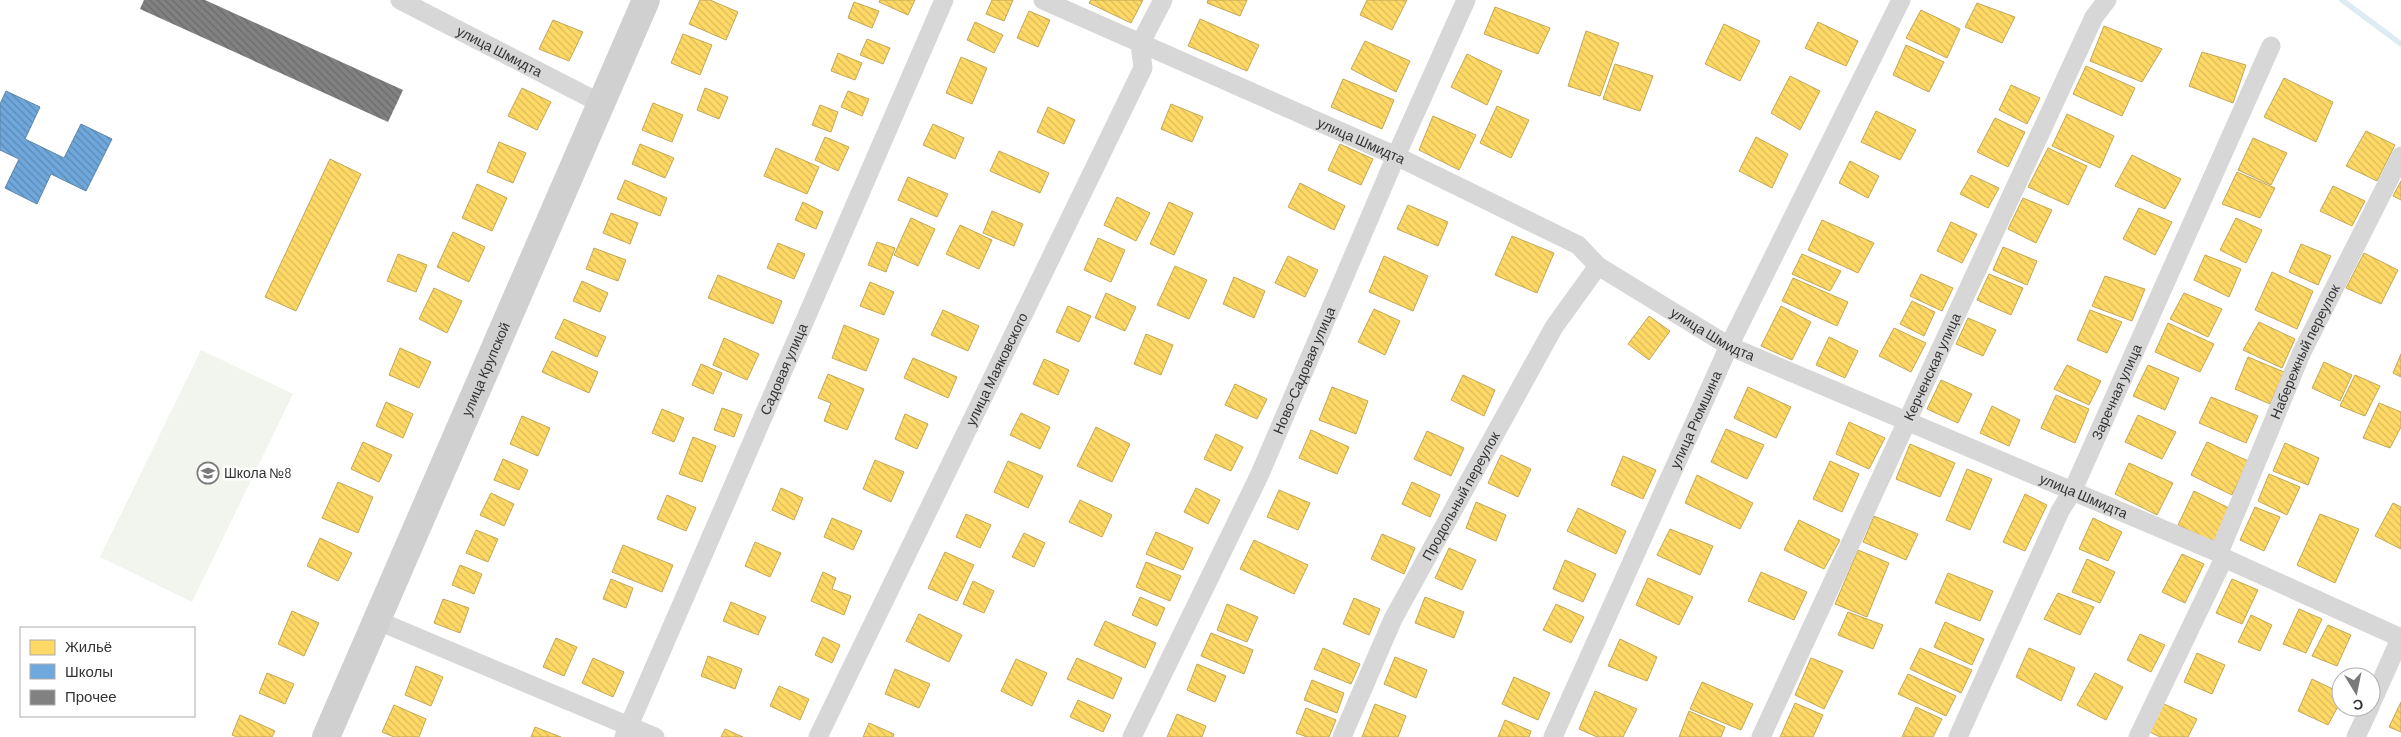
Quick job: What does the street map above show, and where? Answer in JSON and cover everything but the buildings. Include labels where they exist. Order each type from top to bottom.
[{"type":"main road","name":"улица Крупской","points":[[326,737],[646,0]]},
{"type":"street","name":"улица Шмидта","points":[[400,0],[600,103]]},
{"type":"street","name":"Садовая улица","points":[[626,731],[944,0]]},
{"type":"street","name":"улица Шмидта","points":[[1043,0],[1396,156],[1578,245],[1598,266],[1729,346],[2222,556],[2401,637]]},
{"type":"street","points":[[1140,44],[1163,0]]},
{"type":"street","name":"Ново-Садовая улица","points":[[1132,737],[1260,476],[1396,156],[1466,0]]},
{"type":"street","name":"улица Рюмшина","points":[[1553,737],[1729,346],[1901,0]]},
{"type":"street","name":"Керченская улица","points":[[1761,737],[2094,17],[2107,0]]},
{"type":"street","name":"улица Маяковского","points":[[818,737],[1143,68],[1140,44]]},
{"type":"street","name":"Заречная улица","points":[[1958,737],[2060,511],[2072,492],[2271,46]]},
{"type":"street","name":"Набережный переулок","points":[[2138,737],[2222,556],[2301,354],[2401,156]]},
{"type":"street","name":"Продольный переулок","points":[[1342,737],[1393,619],[1554,327],[1598,266]]},
{"type":"street","points":[[376,620],[626,731],[654,737]]},
{"type":"street","points":[[2381,681],[2401,637]]},
{"type":"street","points":[[2356,737],[2365,717]]},
{"type":"shaded area","points":[[201,350],[293,394],[192,602],[100,557]]},
{"type":"waterway","points":[[2342,0],[2401,44]]},
{"type":"place","name":"Школа №8","points":[[208,473]]}]
